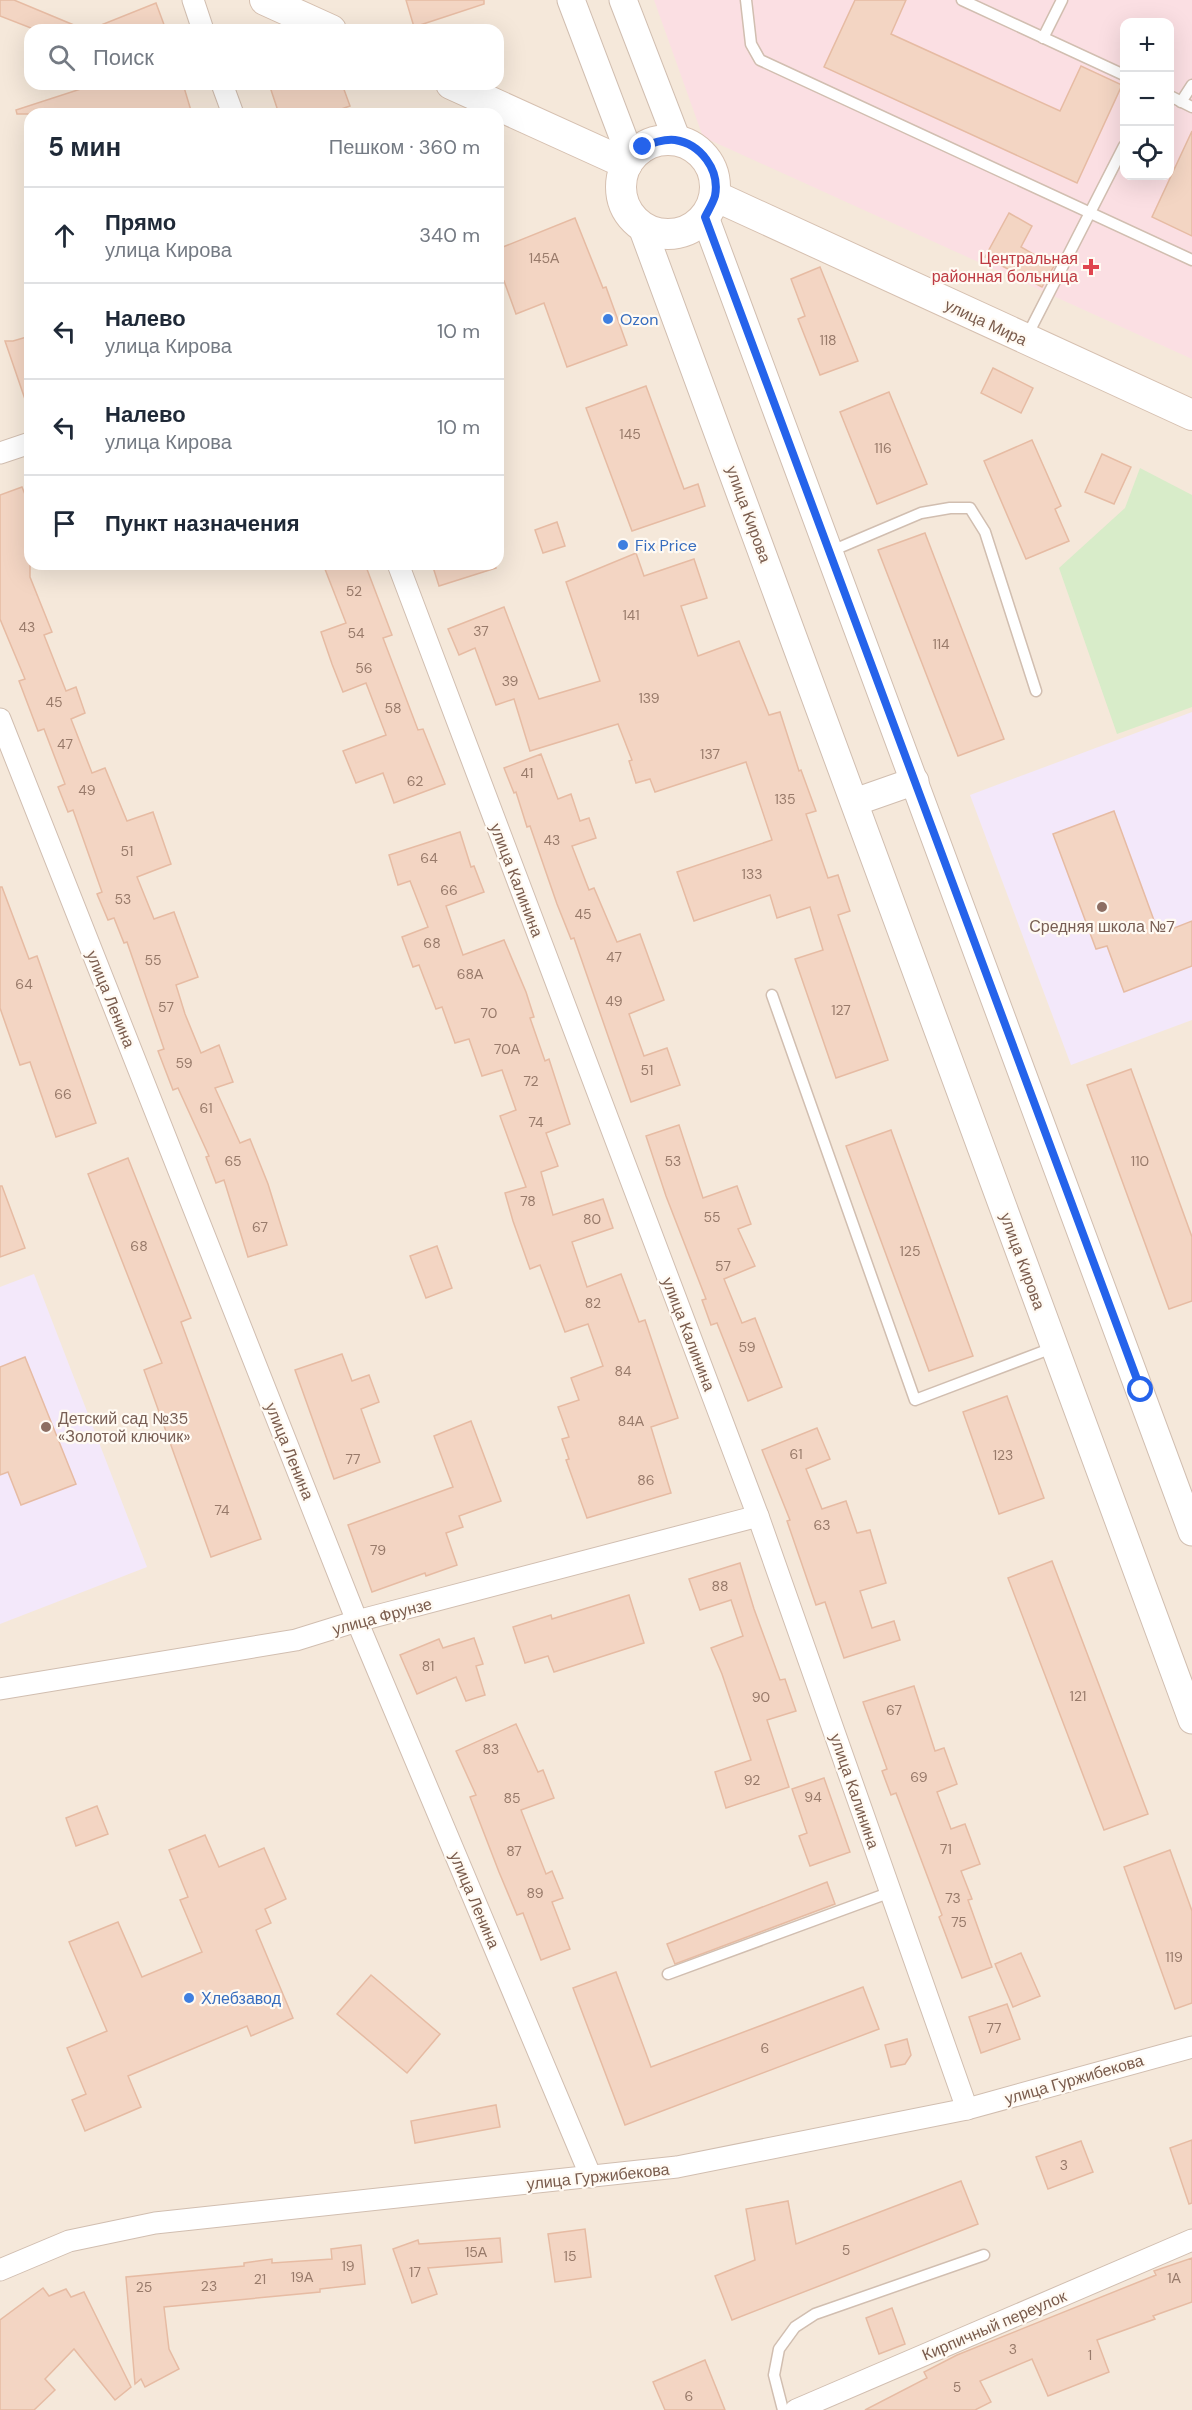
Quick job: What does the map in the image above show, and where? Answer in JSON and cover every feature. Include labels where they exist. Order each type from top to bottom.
[{"type":"main road","points":[[265,0],[318,24]]},
{"type":"main road","points":[[465,90],[629,161],[643,147],[659,140],[677,140],[694,147],[708,160],[715,178],[710,207],[692,228],[675,234],[658,233],[642,226]]},
{"type":"main road","name":"улица Кирова","points":[[629,161],[621,180],[622,198],[630,214],[642,226]]},
{"type":"main road","name":"улица Мира","points":[[710,207],[1025,340],[1192,415]]},
{"type":"street","points":[[193,0],[201,24]]},
{"type":"street","points":[[571,0],[629,161]]},
{"type":"street","points":[[623,0],[677,140]]},
{"type":"street","points":[[224,90],[231,108]]},
{"type":"street","points":[[710,207],[829,552],[1192,1532]]},
{"type":"street","name":"улица Кирова","points":[[642,226],[1192,1720]]},
{"type":"street","points":[[0,453],[24,445]]},
{"type":"street","name":"улица Калинина","points":[[400,570],[758,1516],[967,2109]]},
{"type":"street","name":"улица Ленина","points":[[0,719],[357,1621],[591,2177]]},
{"type":"street","points":[[855,802],[915,781]]},
{"type":"street","name":"улица Фрунзе","points":[[0,1689],[296,1640],[357,1621],[758,1516]]},
{"type":"street","name":"улица Гуржибекова","points":[[0,2270],[69,2241],[155,2223],[677,2167],[967,2109],[1192,2047]]},
{"type":"street","name":"Кирпичный переулок","points":[[796,2410],[1192,2240]]},
{"type":"lane","points":[[746,0],[751,44],[760,60],[1192,260]]},
{"type":"lane","points":[[962,0],[1120,73]]},
{"type":"lane","points":[[1043,38],[1062,0]]},
{"type":"lane","points":[[1181,102],[1192,85]]},
{"type":"lane","points":[[1174,98],[1192,106]]},
{"type":"lane","points":[[1025,340],[1120,156]]},
{"type":"lane","points":[[829,552],[921,513],[950,508],[970,508],[985,532],[1036,691]]},
{"type":"lane","points":[[772,995],[915,1400],[1055,1347]]},
{"type":"lane","points":[[668,1974],[891,1892]]},
{"type":"lane","points":[[783,2410],[774,2375],[779,2349],[795,2327],[815,2314],[984,2255]]},
{"type":"shaded area","points":[[0,0],[1192,0],[1192,2410],[0,2410]]},
{"type":"shaded area","name":"Центральная районная больница","points":[[654,0],[1192,0],[1192,359],[703,137]]},
{"type":"shaded area","name":"Средняя школа №7","points":[[1192,712],[1192,1020],[1071,1065],[970,795]]},
{"type":"shaded area","name":"Детский сад №35 «Золотой ключик»","points":[[34,1274],[147,1567],[0,1624],[0,1287]]},
{"type":"green space","points":[[1140,468],[1192,495],[1192,707],[1117,734],[1059,568],[1125,508]]},
{"type":"building","points":[[0,0],[14,0],[71,24],[24,25],[0,16]]},
{"type":"building","points":[[406,0],[484,0],[484,4],[423,24],[413,24]]},
{"type":"building","points":[[855,0],[906,0],[891,34],[1060,111],[1081,66],[1120,84],[1120,89],[1077,183],[824,67]]},
{"type":"building","points":[[156,3],[164,24],[104,24]]},
{"type":"building","points":[[78,90],[185,90],[190,108],[24,108],[24,114],[17,114],[16,110]]},
{"type":"building","points":[[271,90],[344,90],[350,106],[344,108],[277,108]]},
{"type":"building","points":[[1192,131],[1192,236],[1152,217],[1169,180],[1174,180],[1174,170]]},
{"type":"building","points":[[1009,213],[1032,226],[1021,247],[1054,266],[1042,287],[985,257]]},
{"type":"building","points":[[575,218],[603,288],[606,287],[627,345],[567,367],[544,303],[516,314],[504,281],[504,247]]},
{"type":"building","points":[[820,267],[858,361],[820,375],[798,319],[805,316],[791,279]]},
{"type":"building","points":[[24,338],[24,396],[5,341]]},
{"type":"building","points":[[993,368],[1033,388],[1021,413],[981,393]]},
{"type":"building","points":[[646,386],[684,489],[698,484],[705,506],[632,531],[586,408]]},
{"type":"building","points":[[889,392],[927,484],[877,504],[840,412]]},
{"type":"building","points":[[1032,440],[1061,506],[1055,509],[1069,541],[1026,559],[984,461]]},
{"type":"building","points":[[1102,454],[1131,467],[1114,504],[1085,492]]},
{"type":"building","points":[[22,487],[24,492],[24,570],[30,570],[30,577],[52,632],[44,635],[66,691],[76,687],[85,713],[71,719],[92,773],[105,768],[127,821],[153,812],[171,864],[137,877],[154,919],[174,912],[198,977],[176,985],[185,1014],[201,1053],[219,1045],[233,1082],[215,1088],[240,1143],[250,1139],[268,1184],[287,1245],[248,1257],[224,1180],[216,1183],[206,1157],[209,1156],[178,1088],[173,1090],[158,1051],[164,1049],[127,942],[124,943],[114,918],[108,920],[97,894],[102,892],[73,810],[68,812],[58,787],[65,784],[44,729],[38,731],[19,681],[25,679],[0,619],[0,495]]},
{"type":"building","points":[[557,522],[565,546],[543,553],[535,530]]},
{"type":"building","points":[[925,533],[1004,739],[958,756],[878,550]]},
{"type":"building","points":[[636,553],[644,576],[694,559],[707,598],[681,606],[698,656],[739,641],[769,715],[780,712],[799,771],[801,770],[816,811],[806,814],[828,878],[838,875],[850,911],[838,915],[888,1060],[836,1078],[795,959],[823,950],[810,907],[777,918],[770,895],[694,921],[677,872],[772,840],[746,762],[655,792],[650,779],[636,783],[629,761],[632,760],[618,724],[530,751],[514,699],[496,705],[475,648],[459,655],[448,629],[504,607],[539,699],[600,681],[566,582]]},
{"type":"building","points":[[325,570],[367,570],[392,635],[383,638],[418,730],[423,729],[445,784],[394,803],[383,773],[356,783],[343,751],[386,735],[366,683],[343,692],[332,664],[321,632],[346,623]]},
{"type":"building","points":[[434,570],[490,570],[439,586]]},
{"type":"building","points":[[541,754],[558,799],[571,794],[580,821],[589,818],[596,838],[572,846],[589,890],[594,888],[617,942],[640,934],[664,1000],[629,1014],[644,1056],[667,1048],[680,1085],[631,1102],[574,938],[571,939],[530,826],[527,827],[516,792],[514,793],[504,768]]},
{"type":"building","points":[[1114,811],[1159,934],[1192,921],[1192,966],[1124,992],[1107,946],[1096,949],[1053,834]]},
{"type":"building","points":[[460,832],[471,867],[474,866],[484,892],[446,906],[463,955],[504,940],[526,992],[534,1017],[530,1018],[545,1061],[549,1059],[570,1124],[546,1133],[558,1166],[541,1172],[553,1215],[603,1199],[613,1228],[572,1242],[587,1287],[621,1274],[639,1322],[645,1320],[678,1418],[651,1427],[671,1493],[587,1518],[566,1460],[569,1459],[562,1439],[569,1437],[558,1407],[579,1400],[571,1378],[603,1366],[588,1324],[565,1332],[540,1265],[530,1269],[513,1221],[505,1193],[526,1187],[500,1116],[516,1110],[502,1070],[482,1076],[469,1039],[455,1043],[442,1007],[436,1009],[419,965],[413,967],[402,937],[428,927],[410,881],[398,885],[389,855]]},
{"type":"building","points":[[0,887],[2,887],[29,959],[37,956],[96,1123],[56,1137],[30,1062],[20,1065],[0,1008]]},
{"type":"building","points":[[1131,1069],[1192,1237],[1192,1301],[1169,1309],[1087,1085]]},
{"type":"building","points":[[679,1125],[703,1198],[737,1186],[751,1224],[738,1229],[755,1266],[724,1279],[742,1323],[755,1318],[782,1387],[748,1401],[717,1323],[711,1325],[702,1300],[706,1299],[666,1196],[646,1136]]},
{"type":"building","points":[[891,1130],[973,1356],[929,1371],[846,1146]]},
{"type":"building","points":[[128,1158],[191,1318],[181,1322],[261,1539],[211,1557],[144,1370],[162,1363],[88,1174]]},
{"type":"building","points":[[0,1186],[2,1186],[25,1248],[0,1257]]},
{"type":"building","points":[[437,1246],[452,1288],[426,1298],[410,1256]]},
{"type":"building","points":[[342,1354],[352,1381],[369,1375],[379,1402],[361,1409],[380,1462],[334,1479],[295,1370]]},
{"type":"building","points":[[25,1357],[76,1484],[21,1505],[8,1472],[0,1475],[0,1367]]},
{"type":"building","points":[[1007,1396],[1044,1498],[999,1514],[963,1412]]},
{"type":"building","points":[[471,1421],[501,1501],[459,1516],[463,1527],[446,1533],[457,1565],[426,1576],[425,1573],[372,1592],[348,1525],[453,1487],[434,1436]]},
{"type":"building","points":[[817,1428],[830,1459],[806,1469],[822,1509],[846,1501],[857,1533],[870,1530],[886,1583],[860,1591],[872,1628],[894,1621],[900,1640],[844,1658],[825,1602],[816,1605],[787,1521],[790,1520],[762,1450]]},
{"type":"building","points":[[1052,1561],[1148,1814],[1104,1830],[1008,1578]]},
{"type":"building","points":[[740,1563],[780,1680],[785,1679],[796,1711],[767,1720],[789,1787],[726,1808],[715,1772],[751,1760],[711,1648],[743,1636],[731,1600],[700,1610],[689,1579]]},
{"type":"building","points":[[629,1595],[644,1643],[554,1672],[548,1656],[525,1663],[513,1627],[551,1615],[552,1619]]},
{"type":"building","points":[[474,1638],[483,1664],[476,1666],[485,1695],[466,1701],[456,1677],[417,1694],[400,1655],[439,1639],[443,1648]]},
{"type":"building","points":[[914,1686],[935,1751],[944,1748],[957,1784],[937,1792],[951,1829],[965,1824],[980,1864],[961,1871],[972,1899],[968,1900],[992,1967],[962,1978],[939,1917],[942,1915],[896,1793],[891,1795],[882,1771],[887,1769],[863,1702]]},
{"type":"building","points":[[516,1724],[538,1772],[543,1770],[554,1798],[521,1810],[546,1874],[552,1871],[563,1898],[552,1902],[570,1949],[541,1960],[523,1913],[517,1915],[499,1872],[470,1797],[476,1795],[456,1751]]},
{"type":"building","points":[[824,1778],[850,1852],[810,1866],[799,1836],[807,1833],[792,1789]]},
{"type":"building","points":[[97,1806],[108,1834],[76,1846],[66,1818]]},
{"type":"building","name":"Хлебзавод","points":[[205,1835],[219,1867],[264,1848],[286,1899],[265,1909],[271,1923],[256,1930],[293,2018],[251,2036],[247,2026],[128,2076],[141,2107],[85,2131],[72,2100],[86,2094],[67,2048],[107,2031],[69,1942],[118,1922],[142,1977],[202,1952],[180,1900],[188,1897],[169,1850]]},
{"type":"building","points":[[1170,1850],[1192,1911],[1192,2003],[1175,2009],[1124,1867]]},
{"type":"building","points":[[827,1882],[835,1904],[675,1964],[667,1944]]},
{"type":"building","points":[[1021,1953],[1040,1996],[1013,2007],[995,1964]]},
{"type":"building","points":[[616,1972],[651,2067],[863,1987],[879,2029],[625,2125],[573,1988]]},
{"type":"building","points":[[371,1975],[440,2034],[407,2073],[337,2014]]},
{"type":"building","points":[[1007,2004],[1020,2039],[981,2053],[969,2017]]},
{"type":"building","points":[[907,2039],[911,2055],[905,2064],[891,2067],[885,2045]]},
{"type":"building","points":[[496,2105],[500,2127],[415,2143],[411,2121]]},
{"type":"building","points":[[1192,2140],[1192,2203],[1189,2204],[1170,2148]]},
{"type":"building","points":[[1081,2141],[1093,2172],[1048,2189],[1036,2157]]},
{"type":"building","points":[[961,2181],[978,2224],[732,2320],[715,2276],[755,2260],[746,2209],[788,2201],[796,2244]]},
{"type":"building","points":[[585,2229],[591,2277],[555,2282],[548,2234]]},
{"type":"building","points":[[500,2238],[502,2262],[428,2268],[437,2294],[412,2303],[393,2249],[418,2240],[419,2244]]},
{"type":"building","points":[[361,2245],[365,2284],[320,2289],[320,2292],[164,2307],[169,2349],[179,2369],[145,2387],[141,2379],[135,2384],[126,2277],[244,2266],[244,2263],[272,2259],[272,2263],[332,2259],[331,2249]]},
{"type":"building","points":[[1192,2258],[1192,2302],[1153,2316],[1155,2319],[1097,2340],[1109,2372],[1048,2396],[1032,2359],[980,2381],[991,2402],[975,2410],[865,2410],[927,2378],[924,2372],[957,2355],[1156,2275],[1154,2271]]},
{"type":"building","points":[[43,2288],[49,2296],[66,2289],[71,2297],[84,2292],[131,2387],[115,2400],[74,2349],[45,2379],[55,2390],[34,2410],[0,2410],[0,2320]]},
{"type":"building","points":[[892,2308],[905,2344],[879,2354],[866,2318]]},
{"type":"building","points":[[705,2360],[725,2410],[665,2410],[653,2382]]},
{"type":"place","name":"Центральная районная больница","points":[[1091,267]]},
{"type":"place","name":"Ozon","points":[[608,319]]},
{"type":"place","name":"Fix Price","points":[[623,545]]},
{"type":"place","name":"Средняя школа №7","points":[[1102,907]]},
{"type":"place","name":"Детский сад №35 «Золотой ключик»","points":[[46,1427]]},
{"type":"place","name":"Хлебзавод","points":[[189,1998]]},
{"type":"route","points":[[643,147],[659,140],[677,140],[694,147],[708,160],[715,178],[715,196],[705,217],[1141,1390]]}]
